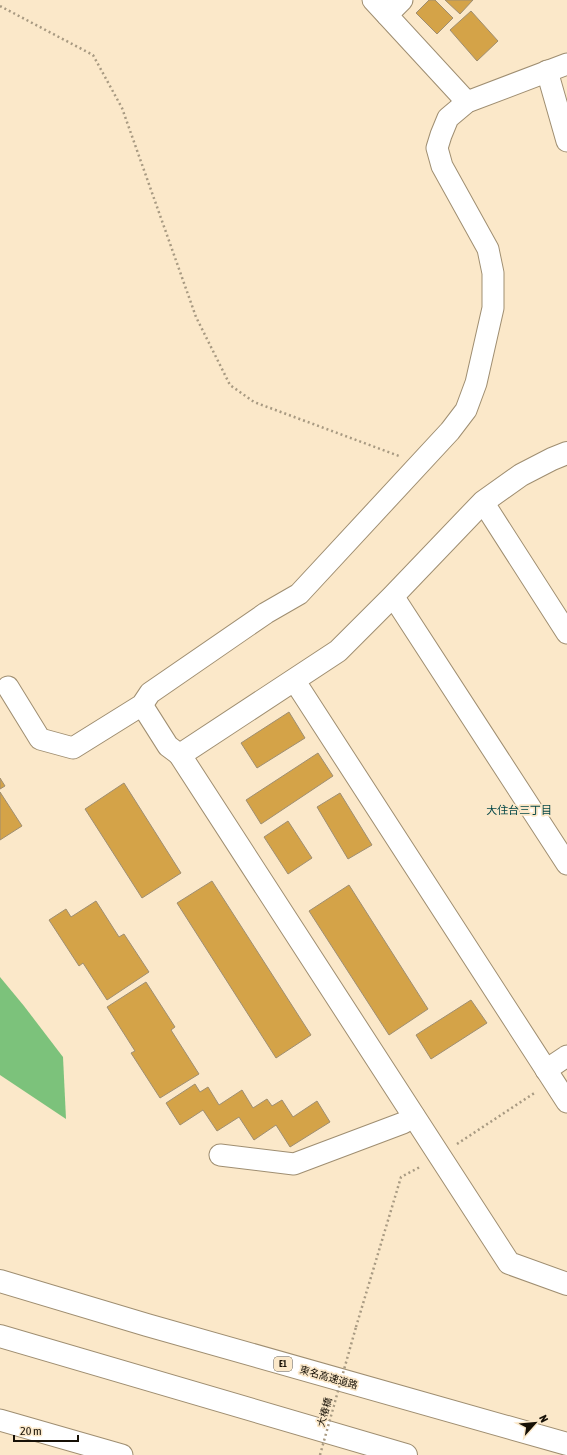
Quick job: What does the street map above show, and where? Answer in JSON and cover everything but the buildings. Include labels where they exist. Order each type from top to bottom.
[{"type":"main road","points":[[567,453],[521,475],[482,502],[393,596],[338,651],[180,755],[509,1263],[567,1284]]},
{"type":"main road","name":"東名高速道路","points":[[0,1281],[216,1345],[567,1444]]},
{"type":"main road","points":[[0,1336],[406,1455]]},
{"type":"street","points":[[373,0],[467,102]]},
{"type":"street","points":[[387,15],[402,0]]},
{"type":"street","points":[[8,687],[40,740],[73,748],[142,705],[150,693],[266,614],[299,594],[450,431],[466,410],[476,383],[493,308],[493,273],[488,249],[442,166],[437,148],[448,118],[467,102],[567,64]]},
{"type":"street","points":[[547,71],[567,141]]},
{"type":"street","points":[[482,502],[567,633]]},
{"type":"street","points":[[393,596],[567,864]]},
{"type":"street","points":[[294,680],[567,1102]]},
{"type":"street","points":[[142,705],[168,746],[180,755]]},
{"type":"street","points":[[550,1075],[567,1056]]},
{"type":"street","points":[[220,1155],[294,1164],[402,1123],[414,1116]]},
{"type":"street","points":[[0,1420],[122,1455]]},
{"type":"path","points":[[0,6],[93,55],[122,108],[196,317],[230,384],[254,402],[419,463]]},
{"type":"path","points":[[440,1155],[550,1075]]},
{"type":"path","name":"大椿橋","points":[[320,1455],[401,1176]]},
{"type":"green space","points":[[0,977],[63,1057],[66,1119],[0,1075]]},
{"type":"district","name":"大住台三丁目","points":[[519,810]]}]
